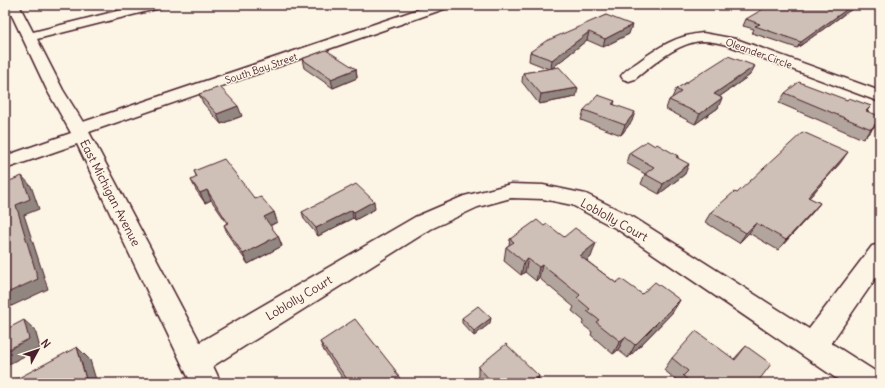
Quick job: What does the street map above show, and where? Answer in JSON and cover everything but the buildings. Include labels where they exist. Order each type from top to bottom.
[{"type":"street","name":"East Michigan Avenue","points":[[13,5],[28,37],[80,133],[206,383]]},
{"type":"street","points":[[28,37],[156,5]]},
{"type":"street","name":"South Bay Street","points":[[5,163],[80,133],[443,5]]},
{"type":"street","name":"Oleander Circle","points":[[628,76],[674,45],[701,37],[712,37],[731,42],[880,98]]},
{"type":"street","name":"Loblolly Court","points":[[195,361],[423,223],[472,201],[512,191],[543,192],[578,199],[625,223],[868,383]]},
{"type":"street","points":[[812,347],[880,253]]}]
